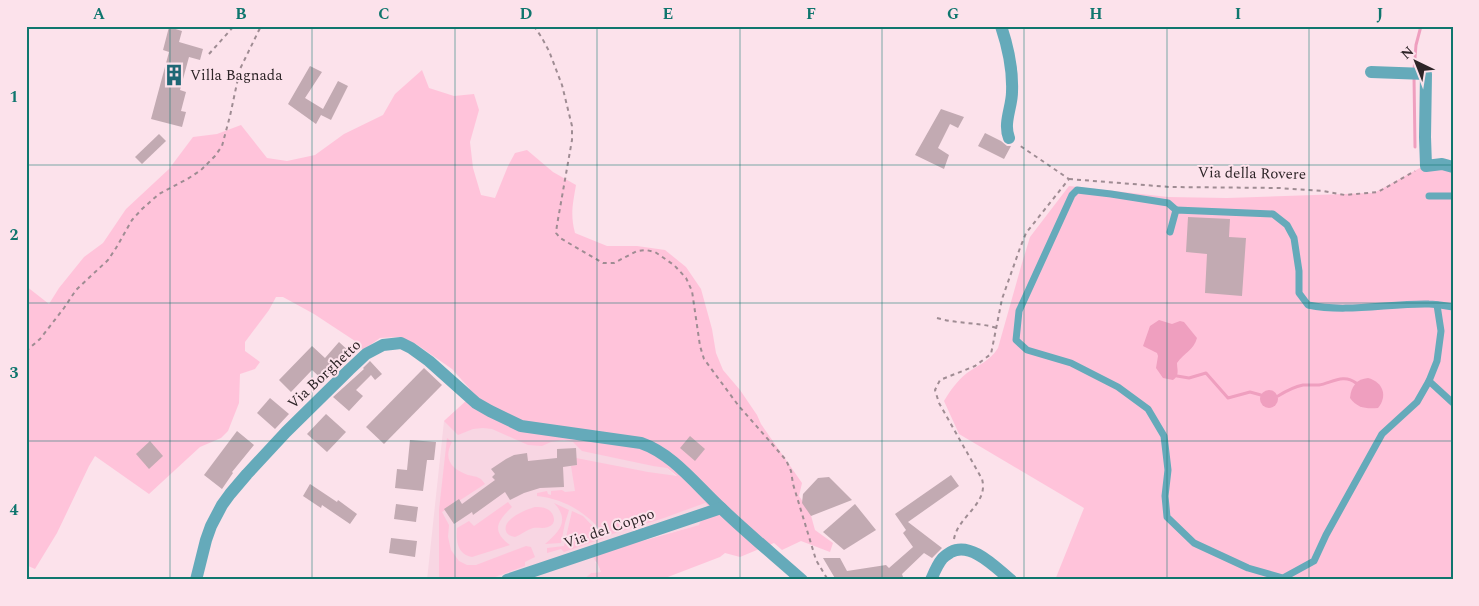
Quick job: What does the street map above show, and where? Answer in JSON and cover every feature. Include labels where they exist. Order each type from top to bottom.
[{"type":"street","points":[[1001,26],[1012,72],[1013,94],[1006,132],[1009,138]]},
{"type":"street","points":[[1371,72],[1426,74],[1426,166],[1442,164],[1453,166]]},
{"type":"street","name":"Via Borghetto","points":[[196,580],[206,540],[222,505],[247,474],[293,425],[366,354],[390,343],[401,343],[411,348],[437,368],[476,403],[521,426],[640,443],[653,447],[666,455],[721,508],[802,580]]},
{"type":"street","name":"Via del Coppo","points":[[507,580],[721,508]]},
{"type":"street","points":[[931,580],[943,557],[956,550],[966,548],[1011,580]]},
{"type":"lane","points":[[1437,305],[1441,331],[1437,360],[1429,382],[1417,402],[1382,434],[1326,535],[1314,561],[1283,578],[1248,568],[1194,543],[1167,517],[1165,496],[1168,470],[1164,436],[1148,408],[1118,387],[1071,363],[1028,350],[1016,340],[1019,311],[1072,195],[1077,190],[1168,203],[1176,210],[1273,214],[1287,225],[1294,238],[1299,293],[1308,305],[1320,308],[1430,304],[1453,307]]},
{"type":"lane","points":[[1429,196],[1453,196]]},
{"type":"lane","points":[[1170,232],[1176,210]]},
{"type":"lane","points":[[1429,382],[1453,403]]},
{"type":"path","points":[[209,54],[234,26]]},
{"type":"path","points":[[26,351],[40,339],[76,290],[108,260],[132,220],[142,208],[159,194],[201,170],[215,156],[222,146],[240,70],[261,26]]},
{"type":"path","points":[[534,26],[549,51],[562,85],[572,126],[572,140],[557,225],[557,235],[603,263],[614,263],[637,251],[648,250],[655,252],[669,260],[686,278],[692,291],[700,346],[704,358],[738,405],[786,460],[792,471],[793,484],[816,560],[828,580]]},
{"type":"path","points":[[956,550],[953,541],[956,532],[983,494],[983,484],[982,479],[939,403],[935,390],[940,380],[975,366],[991,354],[1002,299],[1026,233],[1069,179],[1009,138]]},
{"type":"path","name":"Via della Rovere","points":[[1069,179],[1170,187],[1279,188],[1323,191],[1345,195],[1378,192],[1426,166]]},
{"type":"path","points":[[937,318],[948,321],[984,324],[997,328]]},
{"type":"shaded area","points":[[422,70],[429,88],[454,96],[474,94],[479,110],[470,142],[473,168],[481,195],[495,198],[515,153],[527,150],[553,172],[576,185],[572,214],[575,233],[607,246],[637,246],[665,250],[686,267],[701,289],[712,329],[716,353],[723,370],[740,390],[802,483],[799,496],[810,512],[815,530],[833,543],[830,552],[801,541],[782,550],[774,543],[740,557],[725,553],[720,557],[660,580],[583,580],[591,573],[601,572],[592,555],[699,525],[708,506],[705,503],[606,536],[592,521],[576,509],[557,500],[537,496],[537,493],[547,491],[551,495],[551,491],[575,491],[571,466],[577,465],[576,458],[677,476],[667,468],[582,451],[573,442],[564,440],[542,446],[528,445],[492,429],[483,428],[473,429],[458,435],[444,421],[466,401],[469,388],[452,369],[416,344],[398,337],[380,338],[363,350],[355,341],[314,314],[283,297],[276,297],[269,310],[245,342],[245,351],[260,362],[255,369],[240,374],[239,403],[228,431],[221,438],[200,447],[149,494],[95,456],[57,533],[35,569],[26,565],[26,286],[49,304],[59,288],[84,257],[103,243],[126,209],[169,169],[193,137],[217,134],[241,125],[267,158],[287,161],[315,155],[344,134],[383,115],[395,94]]},
{"type":"shaded area","points":[[1453,162],[1453,580],[1055,580],[1084,508],[959,434],[944,401],[960,379],[988,360],[998,348],[1030,237],[1069,186],[1168,197],[1227,198],[1374,193],[1429,163]]},
{"type":"shaded area","points":[[1159,320],[1172,324],[1180,321],[1184,322],[1197,338],[1194,346],[1177,363],[1177,374],[1173,380],[1163,378],[1156,368],[1157,353],[1143,346],[1150,326]]},
{"type":"shaded area","points":[[1368,378],[1377,383],[1382,390],[1383,399],[1378,408],[1362,407],[1350,398],[1355,384]]},
{"type":"shaded area","points":[[1269,390],[1275,393],[1278,399],[1275,405],[1269,408],[1263,405],[1260,399],[1263,393]]},
{"type":"shaded area","points":[[466,401],[656,458],[708,506],[700,525],[650,538],[595,562],[601,572],[591,573],[583,580],[427,580],[444,421]]},
{"type":"shaded area","points":[[447,438],[452,442],[448,453],[450,463],[462,473],[480,478],[485,484],[442,512],[449,525],[448,537],[451,550],[459,561],[467,565],[476,565],[526,546],[531,547],[535,557],[525,562],[525,566],[487,580],[439,580],[439,510]]},
{"type":"shaded area","points":[[508,502],[512,507],[500,521],[498,531],[510,545],[472,557],[463,553],[457,542],[457,528],[469,521],[474,526]]},
{"type":"shaded area","points":[[554,503],[569,510],[561,543],[545,544],[559,530],[561,525],[561,515]]},
{"type":"shaded area","points":[[535,507],[546,508],[552,513],[553,523],[544,528],[533,528],[515,537],[507,533],[506,527],[511,519],[521,512]]},
{"type":"shaded area","points":[[572,511],[583,516],[604,538],[564,552],[561,549],[547,553],[547,548],[564,546]]},
{"type":"building","name":"Villa Bagnada","points":[[169,27],[182,31],[179,42],[203,49],[200,60],[189,57],[180,90],[186,92],[181,111],[186,112],[182,127],[151,119],[169,52],[163,50]]},
{"type":"building","points":[[310,66],[322,72],[305,98],[323,109],[338,81],[348,86],[331,120],[321,115],[316,124],[288,104]]},
{"type":"building","points":[[941,109],[964,117],[958,128],[950,124],[938,148],[949,155],[944,169],[915,155]]},
{"type":"building","points":[[985,133],[1007,146],[1011,146],[1004,159],[978,146]]},
{"type":"building","points":[[159,134],[166,141],[142,164],[135,157]]},
{"type":"building","points":[[1188,217],[1230,219],[1229,237],[1246,238],[1242,296],[1205,293],[1207,254],[1186,252]]},
{"type":"building","points":[[339,342],[351,353],[324,381],[312,370],[291,392],[279,380],[312,346],[325,358]]},
{"type":"building","points":[[370,361],[382,374],[375,380],[371,375],[356,390],[363,396],[349,411],[333,397],[364,369]]},
{"type":"building","points":[[424,368],[442,385],[384,444],[366,427]]},
{"type":"building","points":[[270,398],[289,414],[275,429],[257,413]]},
{"type":"building","points":[[326,414],[346,432],[327,452],[307,434]]},
{"type":"building","points":[[237,431],[254,445],[232,472],[222,489],[204,475]]},
{"type":"building","points":[[690,436],[705,449],[695,461],[680,448]]},
{"type":"building","points":[[410,440],[436,442],[434,460],[427,460],[423,491],[395,488],[397,469],[407,470]]},
{"type":"building","points":[[150,441],[163,456],[149,469],[136,454]]},
{"type":"building","points":[[576,448],[577,465],[563,467],[564,487],[540,488],[510,500],[505,492],[473,515],[472,512],[454,524],[444,509],[459,499],[462,504],[495,480],[492,477],[495,474],[491,469],[514,455],[527,453],[528,461],[557,458],[557,449]]},
{"type":"building","points":[[951,475],[959,486],[908,522],[942,548],[932,558],[924,553],[902,574],[904,580],[836,580],[823,558],[840,558],[847,571],[886,565],[889,568],[913,547],[903,533],[906,530],[895,514]]},
{"type":"building","points":[[829,477],[852,500],[811,516],[802,503],[803,494],[818,478]]},
{"type":"building","points":[[310,484],[337,502],[338,500],[357,514],[350,524],[322,505],[321,508],[303,496]]},
{"type":"building","points":[[396,504],[418,507],[416,522],[394,519]]},
{"type":"building","points":[[855,504],[876,530],[844,550],[823,532]]},
{"type":"building","points":[[391,538],[417,541],[415,557],[389,553]]},
{"type":"waterway","points":[[1414,70],[1416,45],[1421,26]]},
{"type":"waterway","points":[[1414,76],[1415,147]]},
{"type":"waterway","points":[[1177,376],[1189,378],[1206,373],[1228,398],[1250,392],[1261,395]]},
{"type":"waterway","points":[[1278,396],[1290,389],[1303,385],[1319,385],[1338,379],[1347,379],[1356,383]]},
{"type":"place","name":"Villa Bagnada","points":[[174,75]]}]
